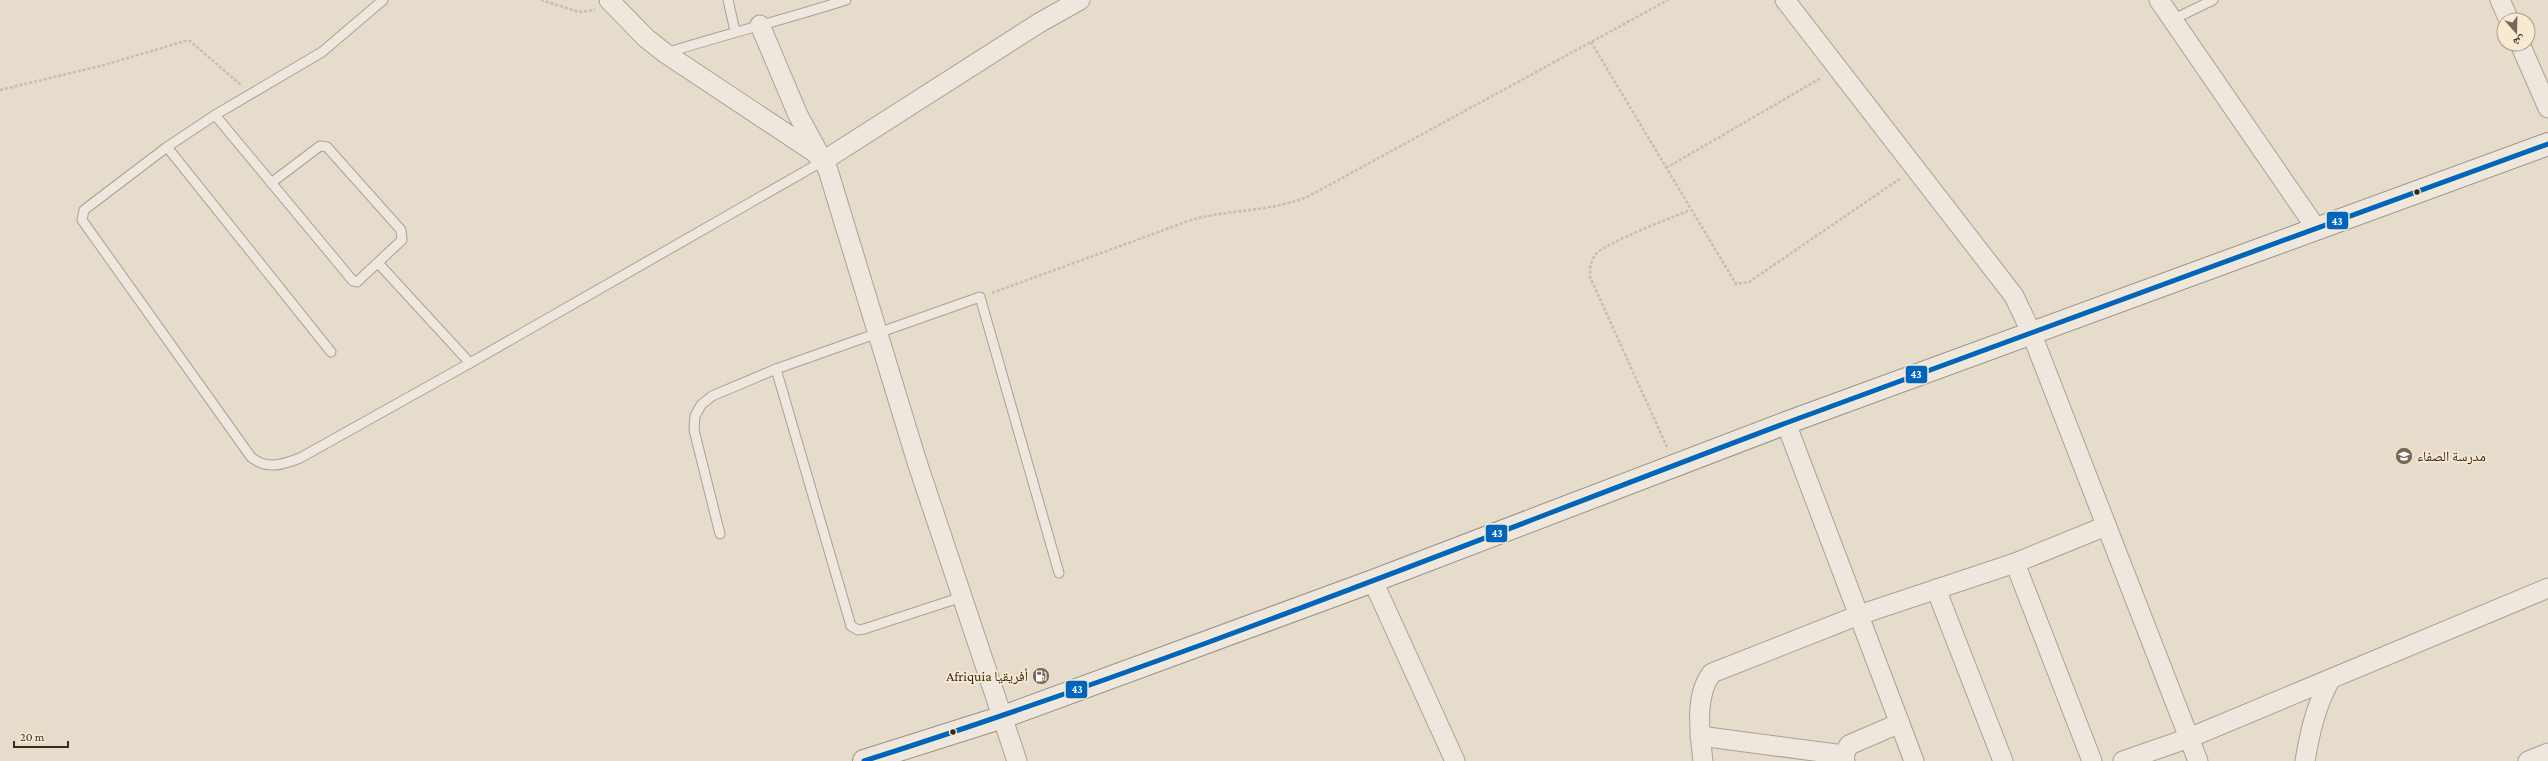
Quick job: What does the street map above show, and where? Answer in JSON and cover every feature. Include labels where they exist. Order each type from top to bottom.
[{"type":"main road","points":[[864,761],[1003,717],[1373,581],[1786,423],[2031,332],[2548,144]]},
{"type":"street","points":[[823,161],[1039,23],[1080,0]]},
{"type":"street","points":[[1786,0],[1838,69],[2005,281],[2023,312],[2198,761]]},
{"type":"street","points":[[2159,0],[2174,19],[2316,228]]},
{"type":"street","points":[[2500,0],[2505,12]]},
{"type":"street","points":[[612,3],[646,38],[665,53],[779,128],[823,161]]},
{"type":"street","points":[[760,25],[798,115],[832,181],[877,332],[962,597],[1017,761]]},
{"type":"street","points":[[2524,52],[2548,108]]},
{"type":"street","points":[[1786,423],[1914,761]]},
{"type":"street","points":[[1703,761],[1700,736],[1702,686],[1712,673],[1859,615],[2015,563],[2106,526]]},
{"type":"street","points":[[2015,563],[2092,761]]},
{"type":"street","points":[[1373,581],[1454,761]]},
{"type":"street","points":[[2123,761],[2189,738],[2548,588]]},
{"type":"street","points":[[1936,589],[2003,761]]},
{"type":"street","points":[[2305,761],[2318,704],[2330,680]]},
{"type":"street","points":[[1700,736],[1844,758],[1849,745],[1900,723]]},
{"type":"street","points":[[2528,761],[2548,753]]},
{"type":"lane","points":[[383,0],[322,52],[215,115],[167,147],[84,210],[82,220],[251,457],[260,464],[278,465],[300,458],[470,363],[823,161]]},
{"type":"lane","points":[[728,0],[735,31]]},
{"type":"lane","points":[[665,53],[735,31],[846,0]]},
{"type":"lane","points":[[2174,19],[2213,0]]},
{"type":"lane","points":[[215,115],[271,183],[353,281],[357,282],[402,240],[403,236],[328,147],[320,146],[271,183]]},
{"type":"lane","points":[[167,147],[331,352]]},
{"type":"lane","points":[[378,264],[470,363]]},
{"type":"lane","points":[[720,534],[694,430],[695,416],[700,405],[712,396],[776,369],[877,332],[980,297],[1059,573]]},
{"type":"lane","points":[[776,369],[854,629],[864,629],[962,597]]},
{"type":"path","points":[[541,0],[579,12],[612,3]]},
{"type":"path","points":[[980,297],[1206,216],[1298,201],[1369,164],[1668,0]]},
{"type":"path","points":[[0,90],[104,65],[185,41],[190,41],[250,93]]},
{"type":"path","points":[[1591,42],[1690,210],[1732,280],[1736,284],[1749,282],[1917,168]]},
{"type":"path","points":[[1666,168],[1838,69]]},
{"type":"path","points":[[1676,465],[1590,277],[1589,268],[1596,254],[1638,232],[1690,210]]},
{"type":"transit line","name":"43","points":[[864,761],[981,723],[1212,641],[1671,466],[2071,317],[2548,144]]},
{"type":"place","name":"مدرسة الصفاء","points":[[2404,456]]},
{"type":"place","name":"Afriquia أفريقيا","points":[[1041,676]]}]
